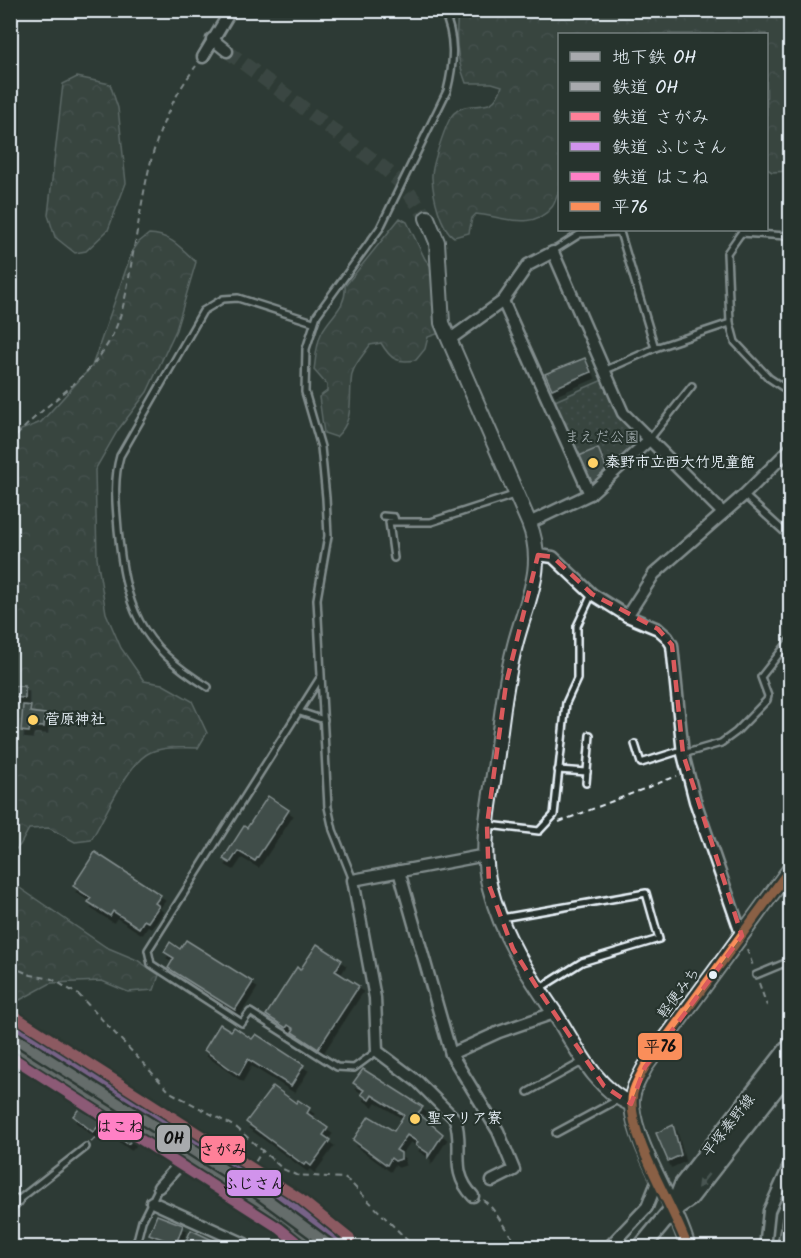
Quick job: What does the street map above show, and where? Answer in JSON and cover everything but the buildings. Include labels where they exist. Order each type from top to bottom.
[{"type":"main road","name":"平塚秦野線","points":[[674,1208],[682,1185],[790,1047]]},
{"type":"main road","name":"平塚秦野線","points":[[641,1248],[674,1208],[689,1198],[790,1069]]},
{"type":"street","points":[[203,57],[231,10]]},
{"type":"street","points":[[212,39],[227,51]]},
{"type":"street","points":[[427,218],[437,242],[441,312],[449,340],[537,542],[535,578],[506,684],[487,825],[486,855],[489,885],[499,918],[513,949],[538,989],[604,1086],[625,1102],[674,1208],[688,1248]]},
{"type":"street","points":[[449,340],[503,301],[528,265],[553,252],[623,413],[723,513]]},
{"type":"street","points":[[503,301],[590,494]]},
{"type":"street","points":[[529,523],[590,494],[649,440]]},
{"type":"street","points":[[627,616],[654,574],[744,495],[790,449]]},
{"type":"street","points":[[538,555],[553,557],[592,594],[627,616],[657,629],[668,637],[672,645],[683,752],[744,942]]},
{"type":"street","points":[[474,1196],[462,1184],[458,1170],[455,1119],[417,1082],[377,1051],[375,998],[353,880],[486,855]]},
{"type":"street","name":"軽便みち","points":[[625,1102],[645,1067],[744,942],[790,869]]},
{"type":"street","points":[[399,871],[451,1054],[498,1131],[514,1170],[492,1181]]},
{"type":"street","points":[[451,1054],[499,1032],[554,1013]]},
{"type":"street","points":[[10,1048],[187,1156],[159,1187]]},
{"type":"street","points":[[765,1248],[769,1211],[790,1164]]},
{"type":"street","points":[[608,1248],[647,1207],[659,1178]]},
{"type":"street","points":[[152,1202],[231,1243],[245,1244]]},
{"type":"lane","points":[[353,880],[333,830],[328,807],[317,599],[328,536],[326,498],[321,447],[310,414],[304,370],[313,322],[380,228],[447,91],[453,67],[453,43],[443,10]]},
{"type":"lane","points":[[553,252],[580,234],[620,232],[655,348]]},
{"type":"lane","points":[[787,236],[741,233],[727,253],[730,323],[735,342],[770,378],[790,392]]},
{"type":"lane","points":[[208,687],[165,657],[139,621],[128,596],[122,568],[114,484],[120,456],[179,350],[203,311],[212,304],[223,299],[238,298],[313,322]]},
{"type":"lane","points":[[606,370],[655,348],[730,323]]},
{"type":"lane","points":[[649,440],[692,386]]},
{"type":"lane","points":[[394,558],[389,522],[431,522],[516,494]]},
{"type":"lane","points":[[744,495],[790,537]]},
{"type":"lane","points":[[383,516],[394,517],[395,521]]},
{"type":"lane","points":[[487,825],[539,831],[554,815],[566,703],[577,680],[577,626],[592,594]]},
{"type":"lane","points":[[635,744],[641,762],[721,743],[736,732],[767,700],[768,696],[761,677],[790,640]]},
{"type":"lane","points":[[321,676],[148,950],[151,964],[242,1023],[250,1012],[337,1067],[354,1068],[377,1051]]},
{"type":"lane","points":[[300,712],[324,720]]},
{"type":"lane","points":[[586,783],[590,735]]},
{"type":"lane","points":[[558,770],[587,772]]},
{"type":"lane","points":[[499,918],[645,893],[659,939],[582,962],[538,989]]},
{"type":"lane","points":[[756,975],[790,961]]},
{"type":"lane","points":[[528,1092],[586,1060]]},
{"type":"lane","points":[[556,1133],[625,1102]]},
{"type":"lane","points":[[14,1204],[86,1147]]},
{"type":"lane","points":[[135,1248],[142,1221],[159,1187]]},
{"type":"path","points":[[10,444],[28,424],[84,376],[112,336],[124,301],[156,137],[176,96],[203,57]]},
{"type":"path","points":[[10,776],[16,760]]},
{"type":"path","points":[[539,831],[547,834],[559,822],[688,772]]},
{"type":"path","points":[[744,942],[767,1006]]},
{"type":"path","points":[[10,966],[31,975],[52,979],[80,995],[170,1092],[237,1128],[284,1169],[296,1174],[344,1178],[362,1192],[415,1248]]},
{"type":"path","points":[[86,1147],[118,1114]]},
{"type":"path","points":[[238,1188],[263,1150]]},
{"type":"path","points":[[187,1156],[270,1208]]},
{"type":"path","points":[[474,1196],[490,1205],[509,1236],[523,1248]]},
{"type":"highlighted area","points":[[538,555],[553,557],[592,594],[658,629],[672,645],[683,754],[742,936],[645,1067],[631,1104],[604,1086],[538,989],[513,949],[489,885],[487,825],[506,684]]},
{"type":"green space","points":[[459,10],[790,11],[790,171],[772,172],[768,170],[768,33],[558,33],[558,194],[553,205],[544,215],[526,221],[476,214],[472,218],[469,233],[454,237],[441,219],[433,185],[432,172],[440,144],[447,124],[454,113],[468,106],[487,105],[493,102],[502,86],[492,83],[466,83],[457,47]]},
{"type":"green space","points":[[77,77],[110,84],[118,108],[126,183],[108,230],[86,251],[75,253],[55,237],[48,215],[63,84]]},
{"type":"green space","points":[[400,218],[407,222],[425,259],[434,270],[442,324],[437,334],[428,337],[425,349],[416,360],[395,359],[381,343],[370,345],[353,370],[349,415],[336,437],[324,433],[319,397],[327,391],[327,385],[314,370],[318,341],[325,326],[341,306],[345,286]]},
{"type":"green space","points":[[149,234],[169,239],[196,262],[176,330],[147,392],[118,430],[95,470],[97,558],[106,613],[121,648],[144,681],[162,684],[192,701],[207,733],[198,748],[163,749],[142,757],[118,791],[91,840],[75,842],[49,828],[29,829],[20,845],[11,854],[11,434],[41,422],[92,366],[132,252]]},
{"type":"green space","name":"まえだ公園","points":[[605,379],[640,437],[640,442],[596,486],[589,484],[555,401]]},
{"type":"green space","points":[[11,882],[106,947],[137,960],[159,975],[154,990],[128,992],[102,981],[51,983],[18,1001],[11,1001]]},
{"type":"tunnel","points":[[227,51],[384,168],[405,187],[427,218]]},
{"type":"metro line","name":"OH","points":[[10,1035],[246,1184],[333,1248]]},
{"type":"rail line","name":"さがみ","points":[[16,1017],[299,1198],[350,1239]]},
{"type":"rail line","name":"ふじさん","points":[[10,1027],[293,1208],[342,1248]]},
{"type":"rail line","name":"OH","points":[[10,1042],[286,1218],[323,1248]]},
{"type":"rail line","name":"はこね","points":[[10,1056],[279,1228],[304,1248]]},
{"type":"transit line","name":"平76","points":[[688,1248],[638,1136],[632,1101],[633,1092],[645,1067],[790,869]]},
{"type":"place","name":"秦野市立西大竹児童館","points":[[593,463]]},
{"type":"place","name":"菅原神社","points":[[33,720]]},
{"type":"place","name":"聖マリア寮","points":[[415,1119]]}]
